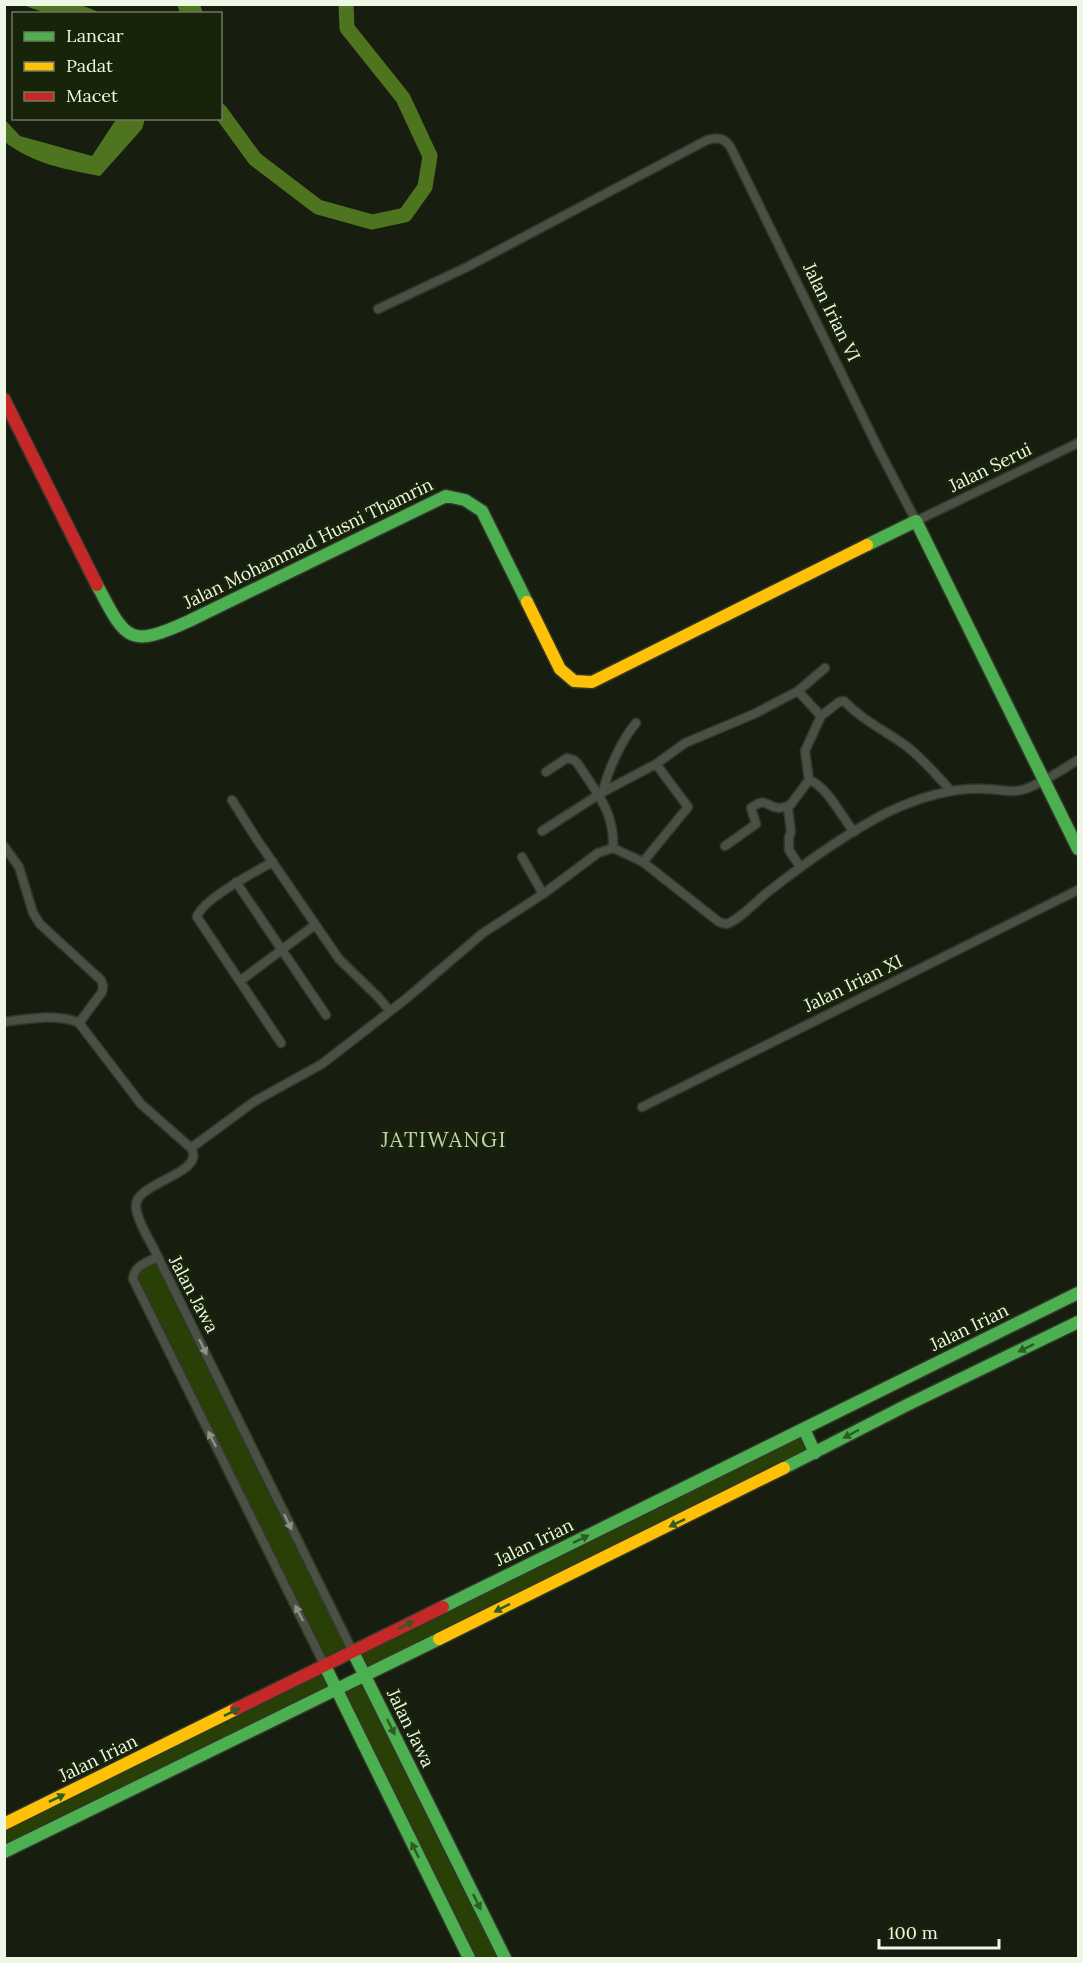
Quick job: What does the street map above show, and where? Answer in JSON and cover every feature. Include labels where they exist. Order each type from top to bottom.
[{"type":"street","name":"Jalan Irian VI","points":[[378,309],[477,262],[707,140],[716,138],[724,140],[731,148],[1078,849]]},
{"type":"street","name":"Jalan Mohammad Husni Thamrin","points":[[4,399],[65,524],[117,623],[128,634],[144,638],[152,637],[189,621],[446,496],[455,496],[464,498],[482,511],[560,669],[575,683],[584,683],[602,677],[916,521]]},
{"type":"street","name":"Jalan Serui","points":[[916,521],[1078,443]]},
{"type":"street","points":[[542,831],[600,794],[656,764],[700,735],[754,714],[798,691],[825,668]]},
{"type":"street","points":[[798,691],[821,716]]},
{"type":"street","points":[[800,867],[789,849],[791,832],[787,812],[809,780],[805,751],[821,716],[839,702],[844,701],[860,717],[878,726],[907,747],[951,791]]},
{"type":"street","points":[[600,794],[626,737],[636,723]]},
{"type":"street","points":[[546,772],[567,758],[578,764],[600,794],[613,824],[613,848]]},
{"type":"street","points":[[191,1148],[255,1101],[322,1064],[390,1011],[483,933],[543,894],[598,853],[613,848],[643,862],[719,922],[726,924],[739,918],[755,901],[800,867],[854,832],[905,805],[928,796],[951,791],[1018,790],[1045,780],[1078,760]]},
{"type":"street","points":[[643,862],[688,807],[656,764]]},
{"type":"street","points":[[809,780],[823,789],[854,832]]},
{"type":"street","points":[[232,800],[339,959],[390,1011]]},
{"type":"street","points":[[725,846],[756,824],[751,808],[757,803],[764,802],[778,808],[789,806]]},
{"type":"street","points":[[4,846],[19,867],[37,918],[101,980],[102,992],[79,1023]]},
{"type":"street","points":[[522,857],[543,894]]},
{"type":"street","points":[[273,861],[236,882],[199,910],[196,917],[281,1043]]},
{"type":"street","points":[[236,882],[326,1015]]},
{"type":"street","name":"Jalan Irian XI","points":[[642,1107],[1078,890]]},
{"type":"street","points":[[240,981],[315,925]]},
{"type":"street","points":[[4,1022],[58,1017],[71,1018],[79,1023],[141,1104],[191,1148],[193,1158],[188,1167],[146,1191],[135,1204],[158,1257]]},
{"type":"street","name":"Jalan Jawa","points":[[469,1959],[133,1279],[133,1273],[138,1268],[158,1257],[505,1959]]},
{"type":"street","name":"Jalan Irian","points":[[4,1824],[1078,1293]]},
{"type":"street","points":[[4,1852],[674,1524],[907,1405],[1078,1322]]},
{"type":"street","points":[[804,1429],[815,1453]]},
{"type":"shaded area","points":[[23,5],[53,5],[70,12],[42,12]]},
{"type":"shaded area","points":[[63,5],[81,5],[98,12],[77,12]]},
{"type":"shaded area","points":[[177,5],[200,5],[203,12],[180,12]]},
{"type":"shaded area","points":[[5,120],[20,136],[92,156],[116,120],[145,120],[142,129],[100,176],[62,168],[27,156],[5,142]]},
{"type":"shaded area","points":[[158,1257],[353,1651],[804,1429],[815,1453],[365,1675],[505,1958],[469,1958],[336,1689],[5,1852],[5,1824],[325,1665],[133,1273]],"holes":[[[353,1652],[365,1675],[336,1688],[325,1666]]]},
{"type":"waterway","points":[[63,4],[76,12]]},
{"type":"waterway","points":[[222,114],[255,159],[318,207],[372,222],[405,215],[425,187],[430,156],[403,98],[347,28],[346,4]]},
{"type":"traffic: fast","points":[[97,585],[123,628],[131,634],[153,635],[189,621],[446,496],[465,500],[482,511],[527,602]]},
{"type":"traffic: fast","points":[[867,545],[916,521],[1078,849]]},
{"type":"traffic: fast","points":[[443,1607],[1078,1293]]},
{"type":"traffic: fast","points":[[784,1468],[1078,1322]]},
{"type":"traffic: fast","points":[[804,1429],[815,1453]]},
{"type":"traffic: fast","points":[[4,1852],[439,1639]]},
{"type":"traffic: fast","points":[[353,1652],[505,1958]]},
{"type":"traffic: fast","points":[[325,1666],[469,1958]]},
{"type":"traffic: slow","points":[[527,602],[560,669],[574,681],[592,682],[867,545]]},
{"type":"traffic: slow","points":[[439,1639],[784,1468]]},
{"type":"traffic: slow","points":[[4,1824],[236,1709]]},
{"type":"traffic: jam","points":[[4,399],[97,585]]},
{"type":"traffic: jam","points":[[236,1709],[443,1607]]},
{"type":"district","name":"JATIWANGI","points":[[444,1139]]}]
